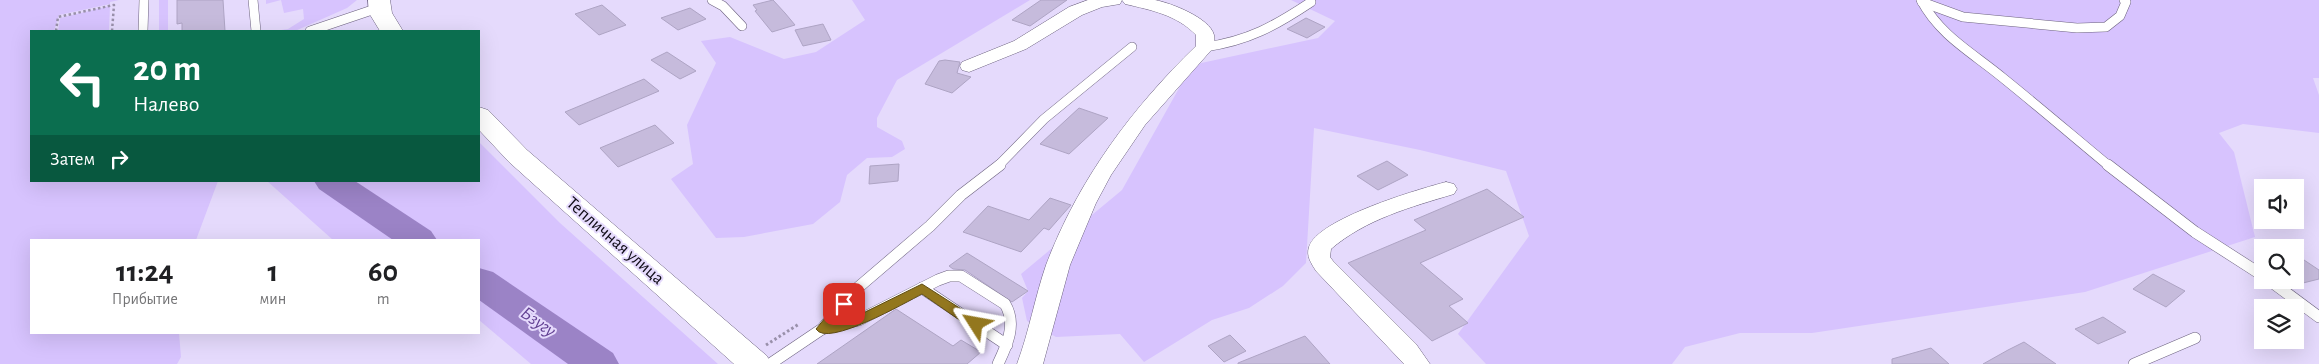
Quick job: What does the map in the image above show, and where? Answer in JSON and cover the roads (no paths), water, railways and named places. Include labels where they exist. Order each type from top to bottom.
[{"type":"street","points":[[969,66],[1020,45],[1078,8],[1100,1],[1114,0]]},
{"type":"street","points":[[1030,364],[1058,265],[1103,167],[1150,102],[1205,46],[1205,34],[1197,24],[1185,15],[1165,5],[1131,0]]},
{"type":"street","points":[[379,4],[383,21],[391,30]]},
{"type":"street","name":"Тепличная улица","points":[[480,116],[518,156],[755,364]]},
{"type":"street","points":[[1417,364],[1407,350],[1324,266],[1319,257],[1320,246],[1327,239],[1376,212],[1446,189]]},
{"type":"lane","points":[[143,30],[144,0]]},
{"type":"lane","points":[[253,0],[256,30]]},
{"type":"lane","points":[[712,0],[723,6],[742,26]]},
{"type":"lane","points":[[1921,1],[1963,17],[2077,28],[2106,27],[2120,16],[2126,2],[2124,0]]},
{"type":"lane","points":[[1921,1],[1928,16],[1950,39],[1992,69],[2145,195],[2188,227],[2254,267]]},
{"type":"lane","points":[[1205,46],[1231,44],[1256,36],[1311,2]]},
{"type":"lane","points":[[313,30],[379,4]]},
{"type":"lane","points":[[770,364],[822,329],[854,291],[930,226],[961,195],[1007,159],[1044,119],[1132,47]]},
{"type":"lane","points":[[822,329],[833,329],[855,322],[948,276],[961,276],[1005,304],[1012,318],[1006,345],[998,364]]},
{"type":"lane","points":[[922,288],[1006,345]]},
{"type":"lane","points":[[2281,289],[2319,317]]},
{"type":"lane","points":[[2134,364],[2195,338]]},
{"type":"waterway","name":"Бзугу","points":[[332,182],[417,239]]},
{"type":"waterway","name":"Бзугу","points":[[480,282],[598,364]]}]
